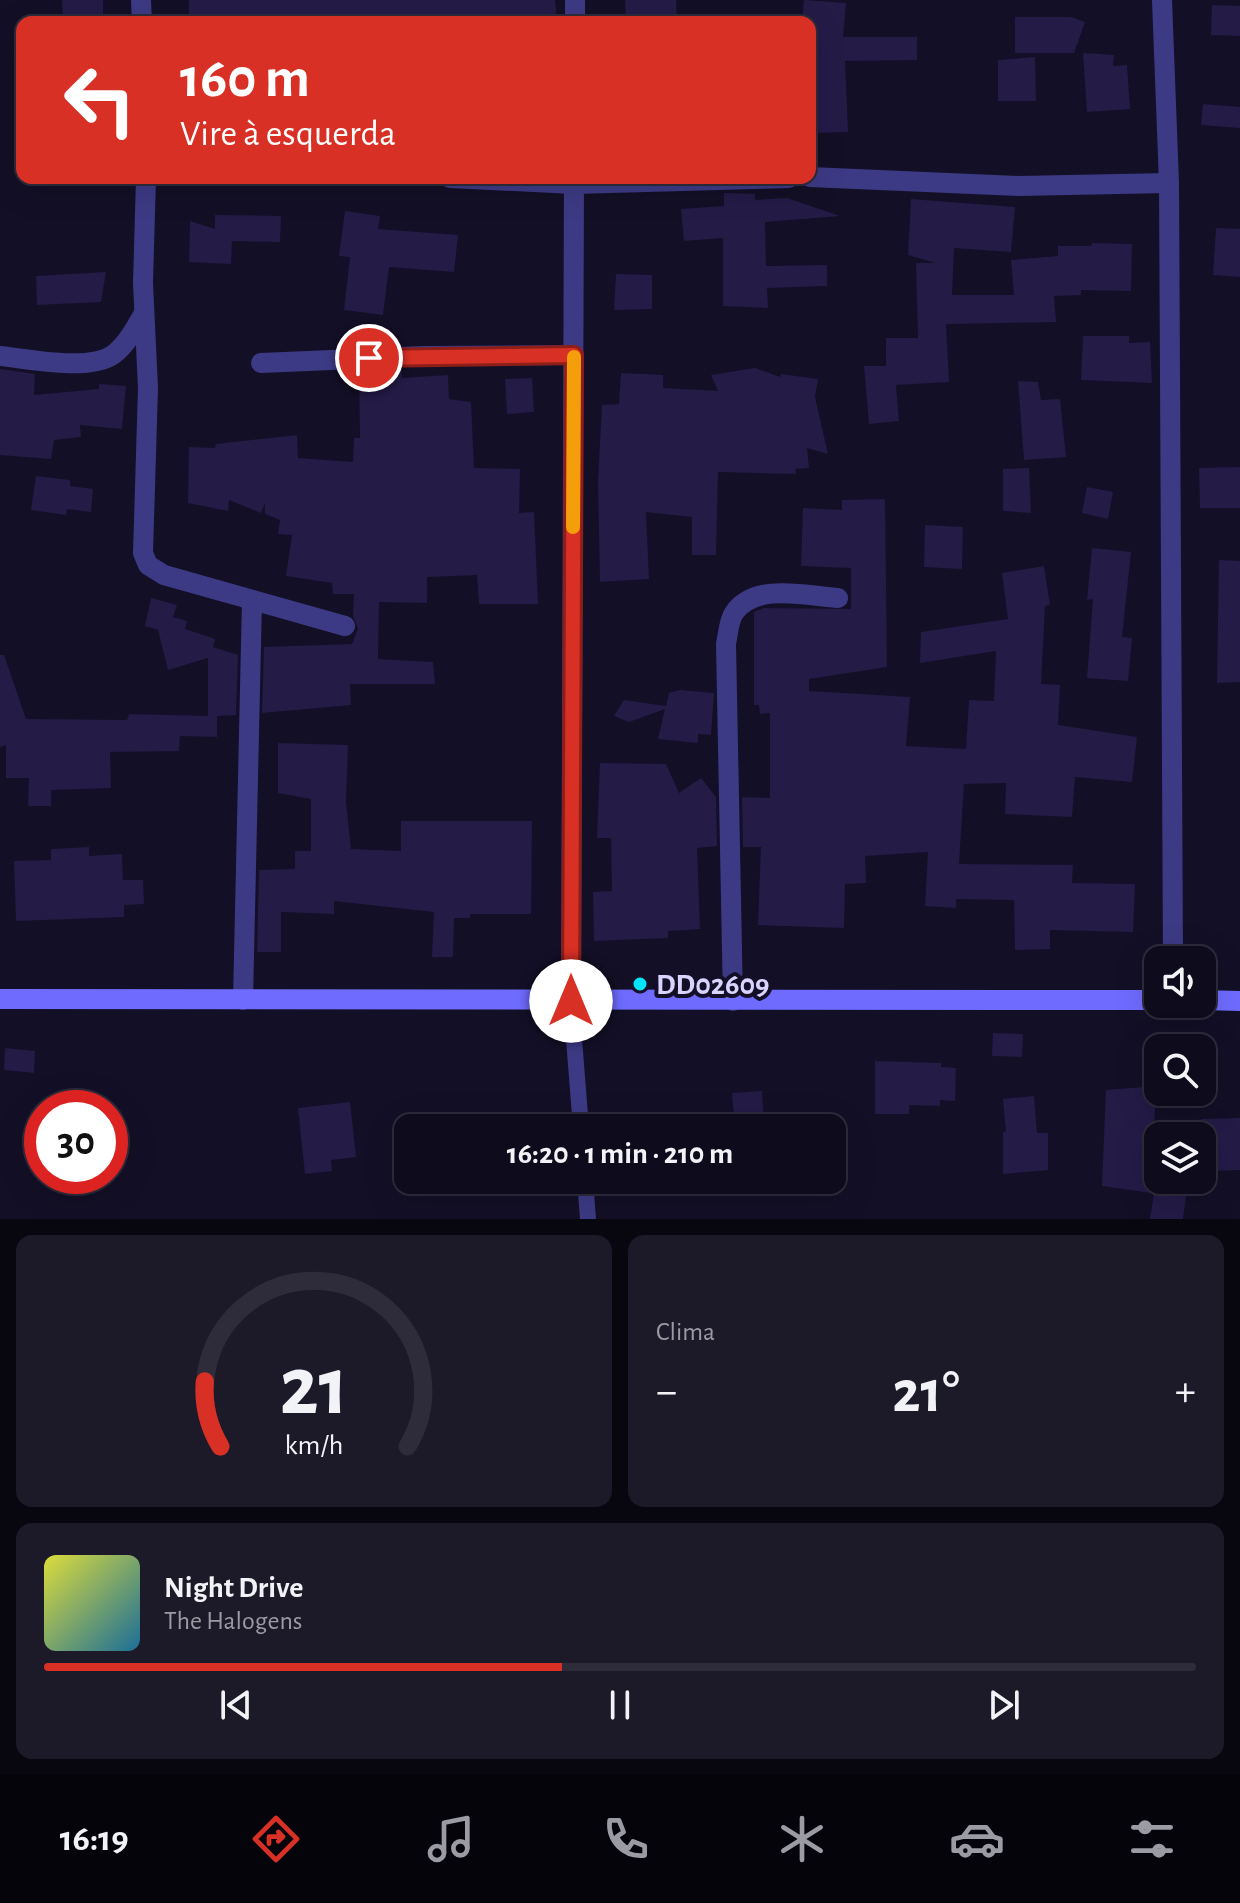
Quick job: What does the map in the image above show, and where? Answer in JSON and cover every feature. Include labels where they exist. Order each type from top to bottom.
[{"type":"main road","points":[[0,999],[1144,1000]]},
{"type":"main road","points":[[1216,1000],[1240,1001]]},
{"type":"street","points":[[1162,0],[1169,183],[1173,946]]},
{"type":"street","points":[[816,177],[1019,186],[1169,183]]},
{"type":"street","points":[[146,184],[144,313],[148,388],[143,553],[148,565],[164,575],[345,626]]},
{"type":"street","points":[[571,1001],[574,184]]},
{"type":"street","points":[[0,356],[51,362],[98,362],[113,355],[131,335],[144,313]]},
{"type":"street","points":[[261,363],[424,356],[574,355]]},
{"type":"street","points":[[733,1001],[726,644],[732,614],[744,602],[768,593],[838,598]]},
{"type":"street","points":[[243,1000],[252,600]]},
{"type":"lane","points":[[571,1001],[580,1114]]},
{"type":"lane","points":[[586,1194],[588,1219]]},
{"type":"building","points":[[62,0],[103,0],[103,16],[63,16]]},
{"type":"building","points":[[189,0],[555,0],[556,16],[189,16]]},
{"type":"building","points":[[625,0],[676,0],[677,16],[626,16]]},
{"type":"building","points":[[804,0],[846,3],[843,37],[917,37],[917,60],[845,61],[848,132],[816,133],[816,16],[803,16]]},
{"type":"building","points":[[1212,5],[1240,6],[1240,36],[1211,35]]},
{"type":"building","points":[[1015,17],[1071,17],[1085,22],[1074,53],[1015,53]]},
{"type":"building","points":[[1083,53],[1114,55],[1113,66],[1127,65],[1130,109],[1087,112]]},
{"type":"building","points":[[1035,57],[1036,101],[998,101],[998,60]]},
{"type":"building","points":[[1203,104],[1240,107],[1240,128],[1201,125]]},
{"type":"building","points":[[724,193],[755,194],[755,200],[787,198],[840,216],[765,222],[766,266],[827,265],[827,286],[767,288],[768,308],[723,306],[723,238],[684,241],[681,209],[724,206]]},
{"type":"building","points":[[911,199],[1015,207],[1011,252],[954,248],[952,295],[1014,295],[1011,260],[1058,256],[1058,246],[1091,246],[1092,243],[1132,244],[1131,291],[1081,290],[1081,295],[1054,296],[1056,322],[946,324],[949,382],[896,385],[899,421],[869,424],[864,366],[886,366],[886,338],[918,338],[916,263],[936,263],[908,255]]},
{"type":"building","points":[[345,211],[380,216],[378,229],[458,235],[454,272],[389,267],[383,315],[344,310],[350,257],[339,256]]},
{"type":"building","points":[[215,215],[281,216],[280,242],[232,241],[231,264],[189,262],[190,221],[215,229]]},
{"type":"building","points":[[1216,228],[1240,229],[1240,277],[1213,275]]},
{"type":"building","points":[[106,272],[101,302],[37,305],[36,276]]},
{"type":"building","points":[[616,274],[652,275],[652,309],[614,310]]},
{"type":"building","points":[[1083,336],[1129,336],[1129,343],[1150,342],[1152,383],[1081,380]]},
{"type":"building","points":[[755,368],[780,377],[781,374],[818,379],[815,397],[828,454],[807,448],[809,468],[795,469],[796,474],[718,472],[716,555],[692,555],[692,517],[646,512],[649,579],[600,582],[598,481],[602,405],[619,404],[621,373],[663,375],[663,388],[718,391],[711,375]]},
{"type":"building","points":[[0,369],[35,374],[34,395],[99,389],[99,384],[126,386],[122,429],[80,425],[81,437],[54,440],[51,459],[0,455]]},
{"type":"building","points":[[402,370],[402,378],[448,375],[449,399],[471,402],[474,468],[520,469],[519,513],[534,512],[538,604],[479,604],[477,575],[427,577],[427,603],[379,602],[378,659],[433,662],[435,684],[350,684],[351,705],[262,713],[264,647],[352,644],[358,629],[353,616],[354,594],[333,594],[332,583],[286,576],[292,535],[278,534],[280,520],[265,514],[265,503],[261,513],[229,500],[228,511],[188,503],[189,447],[215,448],[216,444],[297,435],[298,458],[353,462],[354,438],[360,438],[359,372]]},
{"type":"building","points":[[532,378],[534,412],[507,414],[505,379]]},
{"type":"building","points":[[1018,381],[1038,382],[1041,400],[1060,399],[1066,457],[1024,460]]},
{"type":"building","points":[[1240,467],[1240,508],[1200,508],[1199,468]]},
{"type":"building","points":[[1029,468],[1031,513],[1003,511],[1003,469]]},
{"type":"building","points":[[36,476],[70,480],[70,486],[93,489],[91,512],[67,509],[66,515],[31,510]]},
{"type":"building","points":[[1087,487],[1113,492],[1108,519],[1082,513]]},
{"type":"building","points":[[885,499],[887,667],[809,679],[809,691],[910,697],[906,746],[966,749],[969,700],[994,701],[996,651],[920,663],[921,632],[1008,619],[1002,573],[1044,566],[1050,605],[1045,606],[1041,684],[1060,685],[1058,725],[1137,737],[1132,782],[1075,777],[1072,817],[1005,814],[1006,783],[964,784],[959,864],[1073,865],[1072,883],[1135,884],[1133,932],[1050,930],[1050,949],[1015,950],[1014,900],[956,899],[956,908],[925,906],[928,852],[865,856],[866,883],[845,884],[844,928],[758,925],[761,847],[743,847],[742,797],[770,798],[770,713],[760,714],[759,705],[754,705],[754,612],[764,608],[851,609],[851,568],[801,566],[803,508],[842,510],[842,500]]},
{"type":"building","points":[[925,525],[963,527],[962,569],[924,567]]},
{"type":"building","points":[[1092,548],[1131,552],[1122,637],[1132,638],[1128,681],[1087,678],[1093,599],[1087,600]]},
{"type":"building","points":[[1219,560],[1240,561],[1240,682],[1217,683]]},
{"type":"building","points":[[151,598],[177,605],[173,617],[187,621],[185,629],[215,639],[213,647],[238,655],[236,715],[217,716],[217,737],[180,736],[179,751],[110,752],[111,788],[51,790],[51,806],[28,806],[29,778],[6,778],[6,745],[0,747],[0,655],[4,655],[26,719],[127,720],[129,714],[208,716],[208,658],[168,670],[158,630],[145,626]]},
{"type":"building","points":[[680,690],[714,693],[711,735],[698,734],[698,743],[658,739],[665,709],[629,722],[614,716],[624,700],[666,706],[669,693]]},
{"type":"building","points":[[278,743],[348,745],[346,802],[351,849],[401,851],[401,821],[532,821],[531,914],[470,914],[470,918],[454,918],[453,957],[432,957],[434,912],[334,901],[334,914],[281,912],[281,952],[257,952],[259,870],[295,869],[295,851],[311,851],[311,799],[278,793]]},
{"type":"building","points":[[600,763],[666,764],[679,793],[701,778],[716,797],[717,846],[697,848],[700,929],[668,931],[668,938],[594,941],[593,892],[612,891],[611,838],[597,838]]},
{"type":"building","points":[[89,847],[89,856],[122,854],[123,880],[143,880],[144,904],[124,905],[124,917],[16,921],[14,861],[51,860],[51,849]]},
{"type":"building","points":[[993,1033],[1023,1034],[1022,1057],[992,1056]]},
{"type":"building","points":[[5,1048],[35,1051],[34,1073],[4,1070]]},
{"type":"building","points":[[875,1061],[941,1063],[941,1067],[956,1068],[955,1101],[940,1100],[940,1106],[909,1105],[909,1114],[875,1114]]},
{"type":"building","points":[[1144,1087],[1144,1106],[1155,1106],[1154,1122],[1144,1122],[1144,1192],[1102,1186],[1106,1090]]},
{"type":"building","points":[[762,1091],[763,1114],[734,1114],[732,1093]]},
{"type":"building","points":[[1034,1096],[1037,1133],[1048,1133],[1048,1170],[1003,1174],[1003,1132],[1006,1132],[1003,1099]]},
{"type":"building","points":[[350,1102],[356,1157],[331,1160],[332,1171],[305,1174],[298,1108]]},
{"type":"building","points":[[1240,1118],[1240,1170],[1216,1171],[1216,1122],[1201,1122],[1201,1119]]},
{"type":"building","points":[[1154,1194],[1186,1194],[1183,1219],[1150,1219]]},
{"type":"slow traffic","points":[[573,527],[574,357]]},
{"type":"place","name":"DD02609","points":[[640,984]]},
{"type":"route","points":[[369,358],[574,355],[571,1001]]}]
